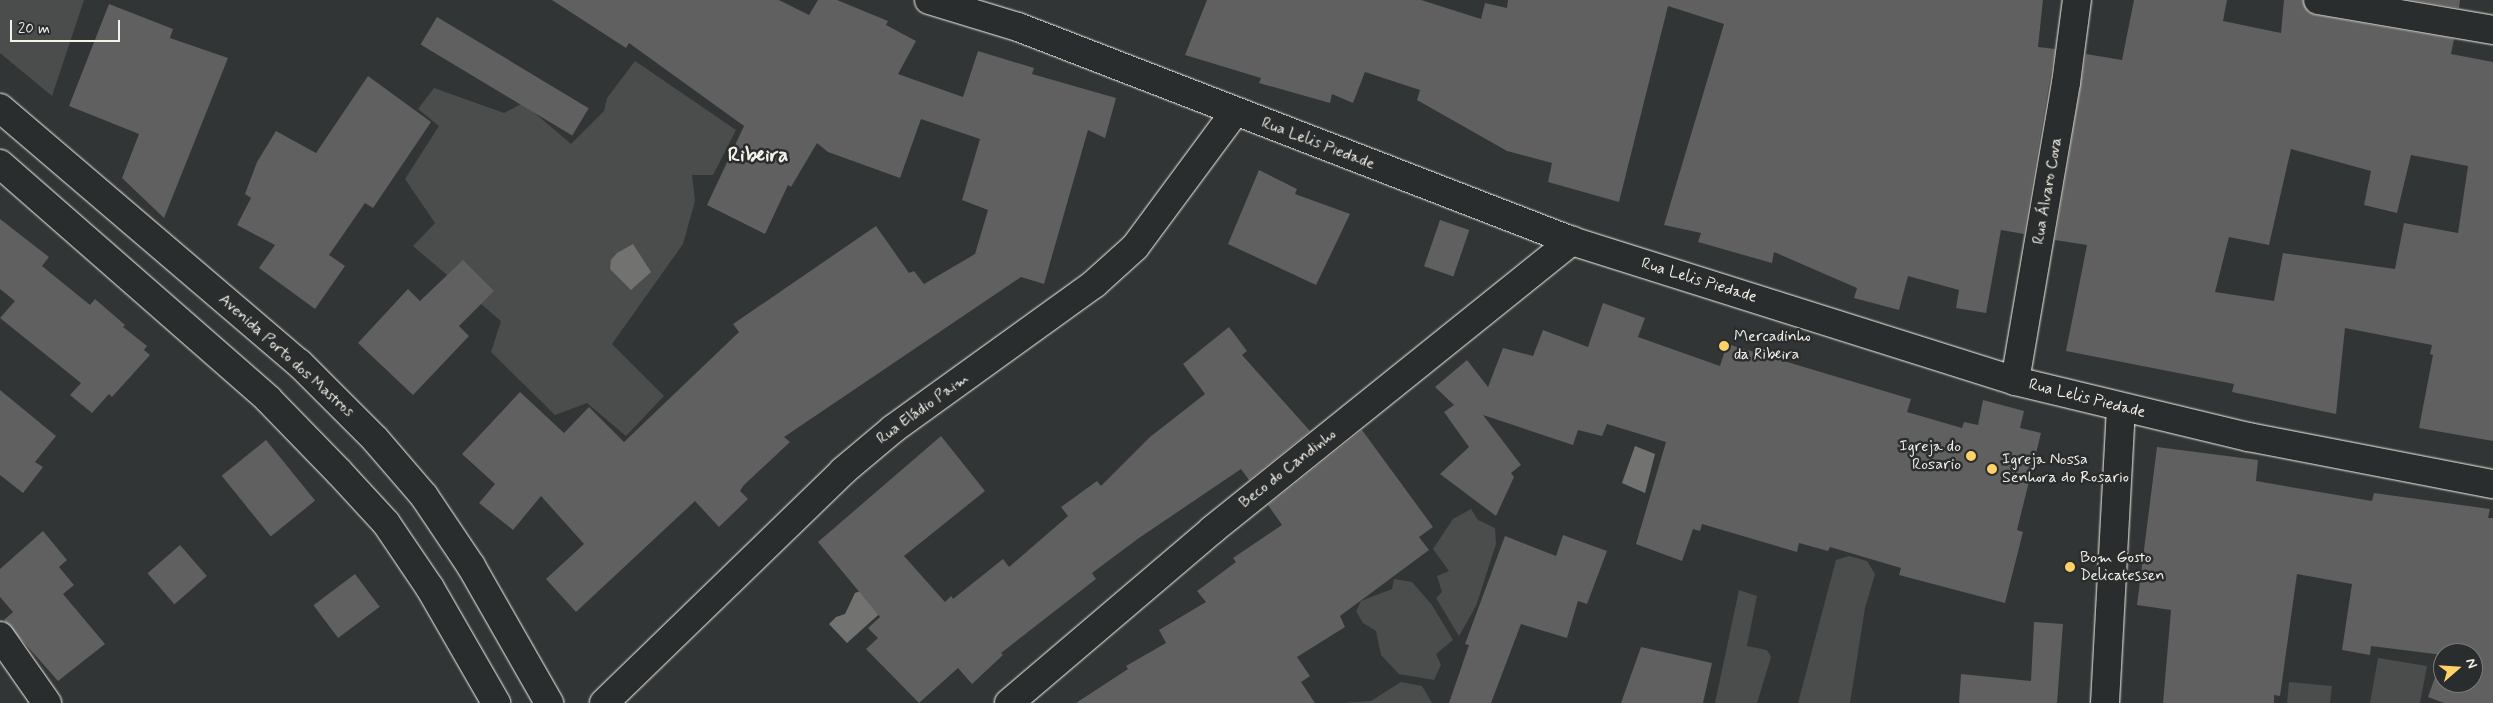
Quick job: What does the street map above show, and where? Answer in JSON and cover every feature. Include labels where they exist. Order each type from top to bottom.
[{"type":"main road","name":"Rua Lelis Piedade","points":[[929,0],[1018,28],[1572,241],[2015,381],[2248,437],[2493,484]]},
{"type":"main road","name":"Rua Álvaro Cova","points":[[2015,381],[2066,83],[2077,0]]},
{"type":"main road","points":[[2318,0],[2493,30]]},
{"type":"main road","name":"Avenida Porto dos Mastros","points":[[0,108],[299,363],[375,438],[424,496],[471,566],[550,703]]},
{"type":"main road","name":"Rua Eládio Paim","points":[[604,703],[843,471],[892,429],[1094,284],[1135,247],[1235,112]]},
{"type":"main road","points":[[0,164],[268,399],[386,523],[424,580],[496,703]]},
{"type":"main road","name":"Beco do Candinho","points":[[1009,703],[1212,530],[1572,241]]},
{"type":"main road","points":[[2105,703],[2121,408]]},
{"type":"main road","points":[[0,636],[47,703]]},
{"type":"shaded area","points":[[0,0],[84,0],[52,96],[0,53]]},
{"type":"shaded area","points":[[635,61],[736,130],[713,175],[692,175],[695,201],[683,244],[612,344],[664,396],[626,436],[587,403],[555,415],[491,352],[501,321],[413,246],[435,223],[405,179],[439,126],[418,109],[434,88],[504,113],[523,103],[571,144],[604,111],[607,98]]},
{"type":"shaded area","points":[[633,244],[651,272],[631,290],[610,269],[611,260],[617,253]]},
{"type":"shaded area","points":[[1635,446],[1655,454],[1645,493],[1622,483]]},
{"type":"shaded area","points":[[1471,509],[1478,520],[1495,528],[1496,544],[1476,606],[1459,636],[1436,598],[1442,592],[1437,576],[1449,571],[1433,549],[1453,519]]},
{"type":"shaded area","points":[[1849,556],[1867,561],[1875,574],[1865,608],[1850,703],[1798,703],[1836,560]]},
{"type":"shaded area","points":[[1394,579],[1412,582],[1432,605],[1453,640],[1436,654],[1441,665],[1434,680],[1399,674],[1381,655],[1376,631],[1363,623],[1356,611],[1361,601],[1392,589]]},
{"type":"shaded area","points":[[873,586],[897,598],[847,643],[829,624],[836,617],[845,614],[855,593]]},
{"type":"shaded area","points":[[1739,590],[1757,596],[1747,646],[1767,650],[1771,657],[1757,703],[1715,703]]},
{"type":"shaded area","points":[[2378,658],[2427,666],[2420,703],[2370,703]]},
{"type":"shaded area","points":[[1401,682],[1422,686],[1432,703],[1343,703],[1371,701]]},
{"type":"shaded area","points":[[2289,682],[2332,686],[2330,703],[2287,703]]},
{"type":"building","points":[[552,0],[779,0],[809,15],[818,0],[837,0],[888,21],[886,25],[916,41],[898,74],[963,97],[978,51],[1034,68],[1032,74],[1116,98],[1105,138],[1088,130],[1044,284],[1021,277],[784,437],[790,442],[744,485],[740,491],[748,499],[719,527],[695,501],[576,612],[546,579],[584,544],[541,496],[513,530],[479,503],[495,484],[462,454],[520,392],[564,433],[589,407],[624,442],[739,332],[733,324],[876,226],[909,273],[914,271],[924,284],[975,254],[988,210],[962,200],[980,139],[921,119],[900,178],[828,152],[817,143],[791,187],[788,185],[765,234],[707,205],[744,126],[629,43],[626,48]]},
{"type":"building","points":[[1207,0],[1421,0],[1481,19],[1485,3],[1507,8],[1508,0],[2043,0],[2038,47],[2055,49],[2024,234],[2001,230],[1986,313],[1956,308],[1959,290],[1908,276],[1899,310],[1854,298],[1857,288],[1774,252],[1772,263],[1698,242],[1701,233],[1664,225],[1724,24],[1668,6],[1619,202],[1548,182],[1552,163],[1507,151],[1417,100],[1420,90],[1365,72],[1353,103],[1332,94],[1330,103],[1259,83],[1261,78],[1185,55]]},
{"type":"building","points":[[2134,0],[2227,0],[2223,21],[2281,33],[2284,0],[2303,0],[2308,12],[2315,15],[2454,39],[2451,54],[2493,62],[2493,441],[2419,428],[2433,355],[2430,354],[2432,345],[2345,328],[2336,414],[2232,392],[2234,384],[2066,351],[2087,245],[2055,240],[2086,54],[2122,60]],"holes":[[[2291,149],[2371,171],[2364,205],[2397,213],[2411,155],[2468,166],[2458,233],[2404,223],[2395,269],[2283,253],[2274,301],[2215,292],[2229,237],[2269,245]]]},
{"type":"building","points":[[2410,0],[2460,0],[2459,8]]},
{"type":"building","points":[[109,4],[173,29],[170,38],[228,58],[164,218],[122,178],[139,134],[69,106]]},
{"type":"building","points":[[437,17],[589,108],[572,136],[421,44]]},
{"type":"building","points":[[368,76],[431,122],[373,208],[365,203],[329,255],[345,266],[315,309],[259,268],[275,245],[237,225],[251,198],[245,194],[257,162],[276,131],[316,153]]},
{"type":"building","points":[[1259,170],[1297,189],[1295,194],[1350,214],[1316,285],[1228,244]]},
{"type":"building","points":[[0,219],[49,257],[42,266],[90,305],[95,299],[125,325],[123,327],[147,346],[144,350],[150,355],[112,397],[109,394],[92,413],[70,395],[81,383],[0,318],[15,301],[0,289]]},
{"type":"building","points":[[1440,220],[1469,230],[1453,276],[1424,266]]},
{"type":"building","points":[[463,260],[494,291],[459,326],[469,336],[413,395],[358,343],[408,289],[420,301]]},
{"type":"building","points":[[1603,303],[1645,318],[1638,337],[1720,366],[1727,344],[1911,399],[1907,412],[1962,428],[1964,422],[1978,425],[1983,400],[2024,411],[2020,428],[2041,433],[2017,530],[2023,532],[2005,603],[1899,575],[1901,568],[1830,547],[1828,551],[1799,543],[1797,552],[1702,524],[1700,531],[1693,529],[1682,561],[1636,544],[1666,442],[1607,424],[1602,436],[1578,430],[1573,445],[1483,415],[1521,465],[1511,473],[1514,477],[1496,516],[1440,474],[1469,447],[1444,412],[1454,405],[1435,387],[1467,360],[1488,387],[1503,348],[1533,356],[1543,330],[1588,347]]},
{"type":"building","points":[[1229,327],[1247,351],[1242,355],[1310,431],[1249,480],[1241,469],[1139,538],[1092,573],[1096,579],[1001,653],[1003,655],[972,684],[958,668],[919,703],[866,649],[878,638],[868,628],[880,617],[818,542],[941,436],[985,491],[904,556],[945,602],[951,596],[953,599],[1003,559],[1009,567],[1068,516],[1061,507],[1097,481],[1101,486],[1150,437],[1205,394],[1183,364]]},
{"type":"building","points":[[0,390],[56,436],[35,462],[43,467],[23,493],[0,475]]},
{"type":"building","points":[[1362,430],[1433,527],[1419,537],[1429,550],[1340,616],[1345,627],[1297,657],[1310,676],[1301,682],[1315,703],[1076,703],[1128,669],[1126,666],[1166,643],[1159,630],[1206,602],[1197,591],[1236,562],[1233,558],[1282,525],[1268,505]]},
{"type":"building","points":[[266,440],[315,501],[271,536],[222,476]]},
{"type":"building","points":[[2157,447],[2258,460],[2256,481],[2372,501],[2374,493],[2490,509],[2488,518],[2493,518],[2493,703],[2444,703],[2428,697],[2433,683],[2433,693],[2483,693],[2483,643],[2433,643],[2433,654],[2371,646],[2370,655],[2342,650],[2352,584],[2297,574],[2280,696],[2274,695],[2274,703],[2163,703],[2171,610],[2137,605]]},
{"type":"building","points":[[43,531],[67,560],[59,567],[74,585],[63,594],[105,644],[58,681],[4,620],[13,612],[0,597],[0,569]]},
{"type":"building","points":[[1563,535],[1607,551],[1587,604],[1578,601],[1567,638],[1521,624],[1491,703],[1449,703],[1469,645],[1465,644],[1505,536],[1556,556]]},
{"type":"building","points":[[180,545],[207,576],[174,604],[148,573]]},
{"type":"building","points":[[355,574],[380,607],[338,638],[313,605]]},
{"type":"building","points":[[2034,622],[2063,624],[2057,703],[1959,703],[1961,674],[2031,681]]},
{"type":"building","points":[[1641,647],[1712,663],[1703,703],[1621,703]]},
{"type":"place","name":"Mercadinho da Ribeira","points":[[1724,346]]},
{"type":"place","name":"Igreja do Rosario","points":[[1971,456]]},
{"type":"place","name":"Igreja Nossa Senhora do Rosario","points":[[1992,469]]},
{"type":"place","name":"Bom Gosto Delicatessen","points":[[2070,567]]},
{"type":"district","name":"Ribeira","points":[[758,155]]}]
